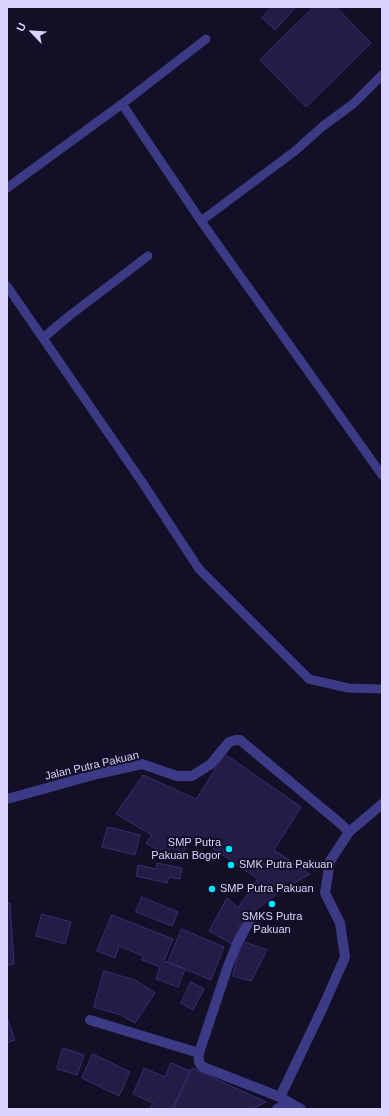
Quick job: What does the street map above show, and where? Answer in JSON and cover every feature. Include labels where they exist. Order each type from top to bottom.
[{"type":"street","name":"Jalan Putra Pakuan","points":[[7,799],[97,774],[142,764],[177,776],[192,776],[210,764],[229,742],[240,740],[349,832]]},
{"type":"street","points":[[277,1109],[285,1099],[345,957],[340,923],[325,893],[330,861],[349,832],[382,804]]},
{"type":"street","points":[[251,918],[236,946],[228,966],[198,1060],[203,1068],[285,1099],[301,1109]]},
{"type":"street","points":[[90,1020],[199,1053]]},
{"type":"lane","points":[[7,188],[122,104],[206,39]]},
{"type":"lane","points":[[200,221],[295,151],[323,126],[353,104],[382,75]]},
{"type":"lane","points":[[122,104],[200,221],[382,475]]},
{"type":"lane","points":[[43,338],[69,316],[148,256]]},
{"type":"lane","points":[[7,286],[142,482],[199,569],[286,658],[309,679],[348,688],[382,689]]},
{"type":"building","points":[[272,7],[296,7],[275,30],[262,18]]},
{"type":"building","points":[[314,7],[336,7],[371,43],[306,107],[260,60]]},
{"type":"building","points":[[225,754],[301,807],[274,850],[310,874],[285,888],[243,919],[232,944],[209,931],[227,898],[238,908],[258,879],[195,836],[176,861],[146,843],[152,835],[116,814],[143,775],[196,799]]},
{"type":"building","points":[[108,827],[140,835],[135,855],[102,847]]},
{"type":"building","points":[[157,863],[182,868],[180,879],[169,877],[167,883],[136,876],[138,865],[156,869]]},
{"type":"building","points":[[142,897],[178,912],[172,926],[136,912]]},
{"type":"building","points":[[7,903],[10,903],[14,964],[7,965]]},
{"type":"building","points":[[42,914],[71,922],[65,944],[36,936]]},
{"type":"building","points":[[112,915],[173,939],[164,961],[185,969],[178,987],[156,979],[160,967],[142,960],[143,956],[119,946],[115,958],[97,951]]},
{"type":"building","points":[[182,929],[224,947],[211,980],[168,962]]},
{"type":"building","points":[[242,941],[267,950],[251,981],[233,976]]},
{"type":"building","points":[[104,971],[135,980],[155,993],[135,1023],[121,1015],[94,1007]]},
{"type":"building","points":[[191,982],[204,989],[193,1010],[181,1003]]},
{"type":"building","points":[[7,1018],[15,1040],[7,1043]]},
{"type":"building","points":[[63,1048],[84,1055],[77,1075],[57,1069]]},
{"type":"building","points":[[93,1054],[130,1072],[119,1096],[82,1078]]},
{"type":"building","points":[[171,1063],[190,1071],[173,1109],[150,1109],[153,1103],[133,1094],[144,1068],[165,1077]]},
{"type":"building","points":[[192,1068],[266,1102],[251,1109],[173,1109]]},
{"type":"place","name":"SMP Putra Pakuan Bogor","points":[[229,849]]},
{"type":"place","name":"SMK Putra Pakuan","points":[[231,865]]},
{"type":"place","name":"SMP Putra Pakuan","points":[[212,889]]},
{"type":"place","name":"SMKS Putra Pakuan","points":[[272,904]]}]
